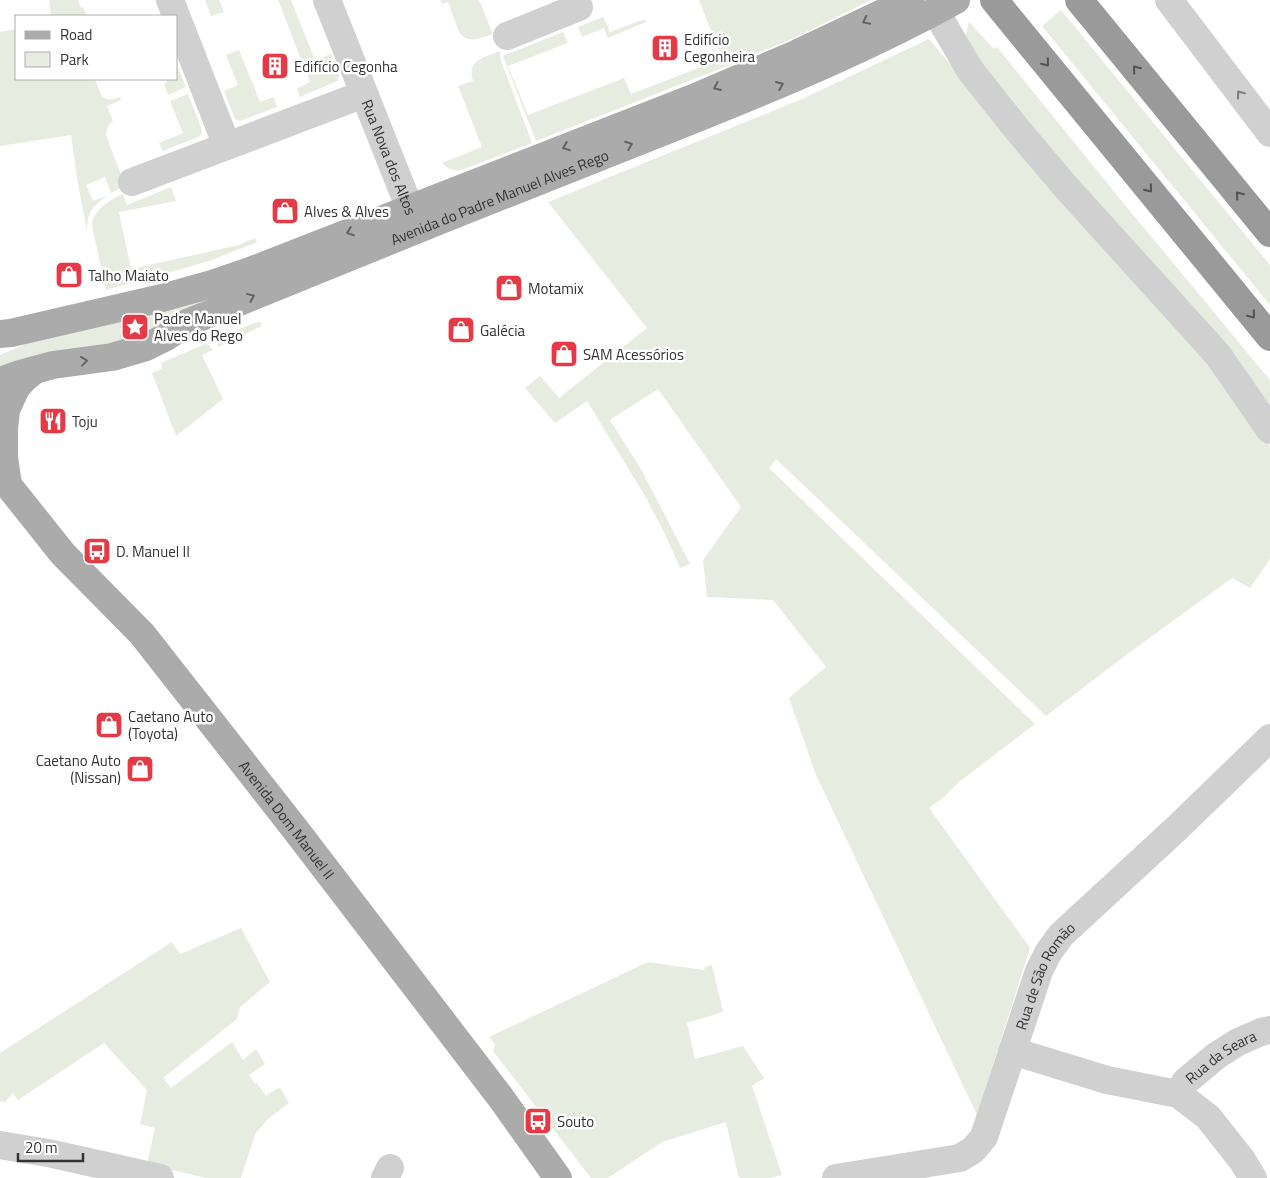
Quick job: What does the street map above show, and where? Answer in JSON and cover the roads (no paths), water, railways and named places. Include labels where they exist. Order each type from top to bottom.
[{"type":"highway","points":[[994,0],[1270,337]]},
{"type":"highway","points":[[1080,0],[1270,233]]},
{"type":"main road","name":"Avenida do Padre Manuel Alves Rego","points":[[0,381],[54,365],[112,357],[146,347],[190,322],[414,219],[796,54],[910,0]]},
{"type":"main road","name":"Avenida do Padre Manuel Alves Rego","points":[[4,336],[212,284],[414,219],[714,112],[858,49],[940,4]]},
{"type":"main road","name":"Avenida do Padre Manuel Alves Rego","points":[[4,480],[6,410],[16,388],[36,370]]},
{"type":"main road","name":"Avenida Dom Manuel II","points":[[4,480],[63,554],[142,634],[502,1098],[558,1178]]},
{"type":"street","points":[[170,0],[176,15]]},
{"type":"street","name":"Rua Nova dos Altos","points":[[327,0],[414,219]]},
{"type":"street","points":[[1169,0],[1270,132]]},
{"type":"street","points":[[507,36],[584,2]]},
{"type":"street","points":[[940,4],[970,70],[1065,186],[1218,354],[1270,430]]},
{"type":"street","points":[[178,20],[227,146]]},
{"type":"street","points":[[132,182],[364,94]]},
{"type":"street","name":"Rua de São Romão","points":[[836,1178],[919,1171],[960,1158],[973,1150],[984,1137],[1039,972],[1048,953],[1061,935],[1177,828],[1270,738]]},
{"type":"street","name":"Rua da Seara","points":[[1178,1094],[1185,1082],[1216,1056],[1238,1042],[1270,1030]]},
{"type":"street","points":[[1012,1051],[1107,1080],[1178,1094],[1208,1117],[1242,1160],[1253,1178]]},
{"type":"street","points":[[0,1145],[48,1153],[160,1178]]},
{"type":"place","name":"Edifício Cegonheira","points":[[665,48]]},
{"type":"place","name":"Edifício Cegonha","points":[[275,66]]},
{"type":"place","name":"Alves & Alves","points":[[285,211]]},
{"type":"place","name":"Talho Maiato","points":[[69,275]]},
{"type":"place","name":"Motamix","points":[[509,288]]},
{"type":"place","name":"Padre Manuel Alves do Rego","points":[[135,327]]},
{"type":"place","name":"Galécia","points":[[461,330]]},
{"type":"place","name":"SAM Acessórios","points":[[564,354]]},
{"type":"place","name":"Toju","points":[[53,421]]},
{"type":"place","name":"D. Manuel II","points":[[97,551]]},
{"type":"place","name":"Caetano Auto (Toyota)","points":[[109,725]]},
{"type":"place","name":"Caetano Auto (Nissan)","points":[[140,769]]},
{"type":"place","name":"Souto","points":[[538,1121]]}]
